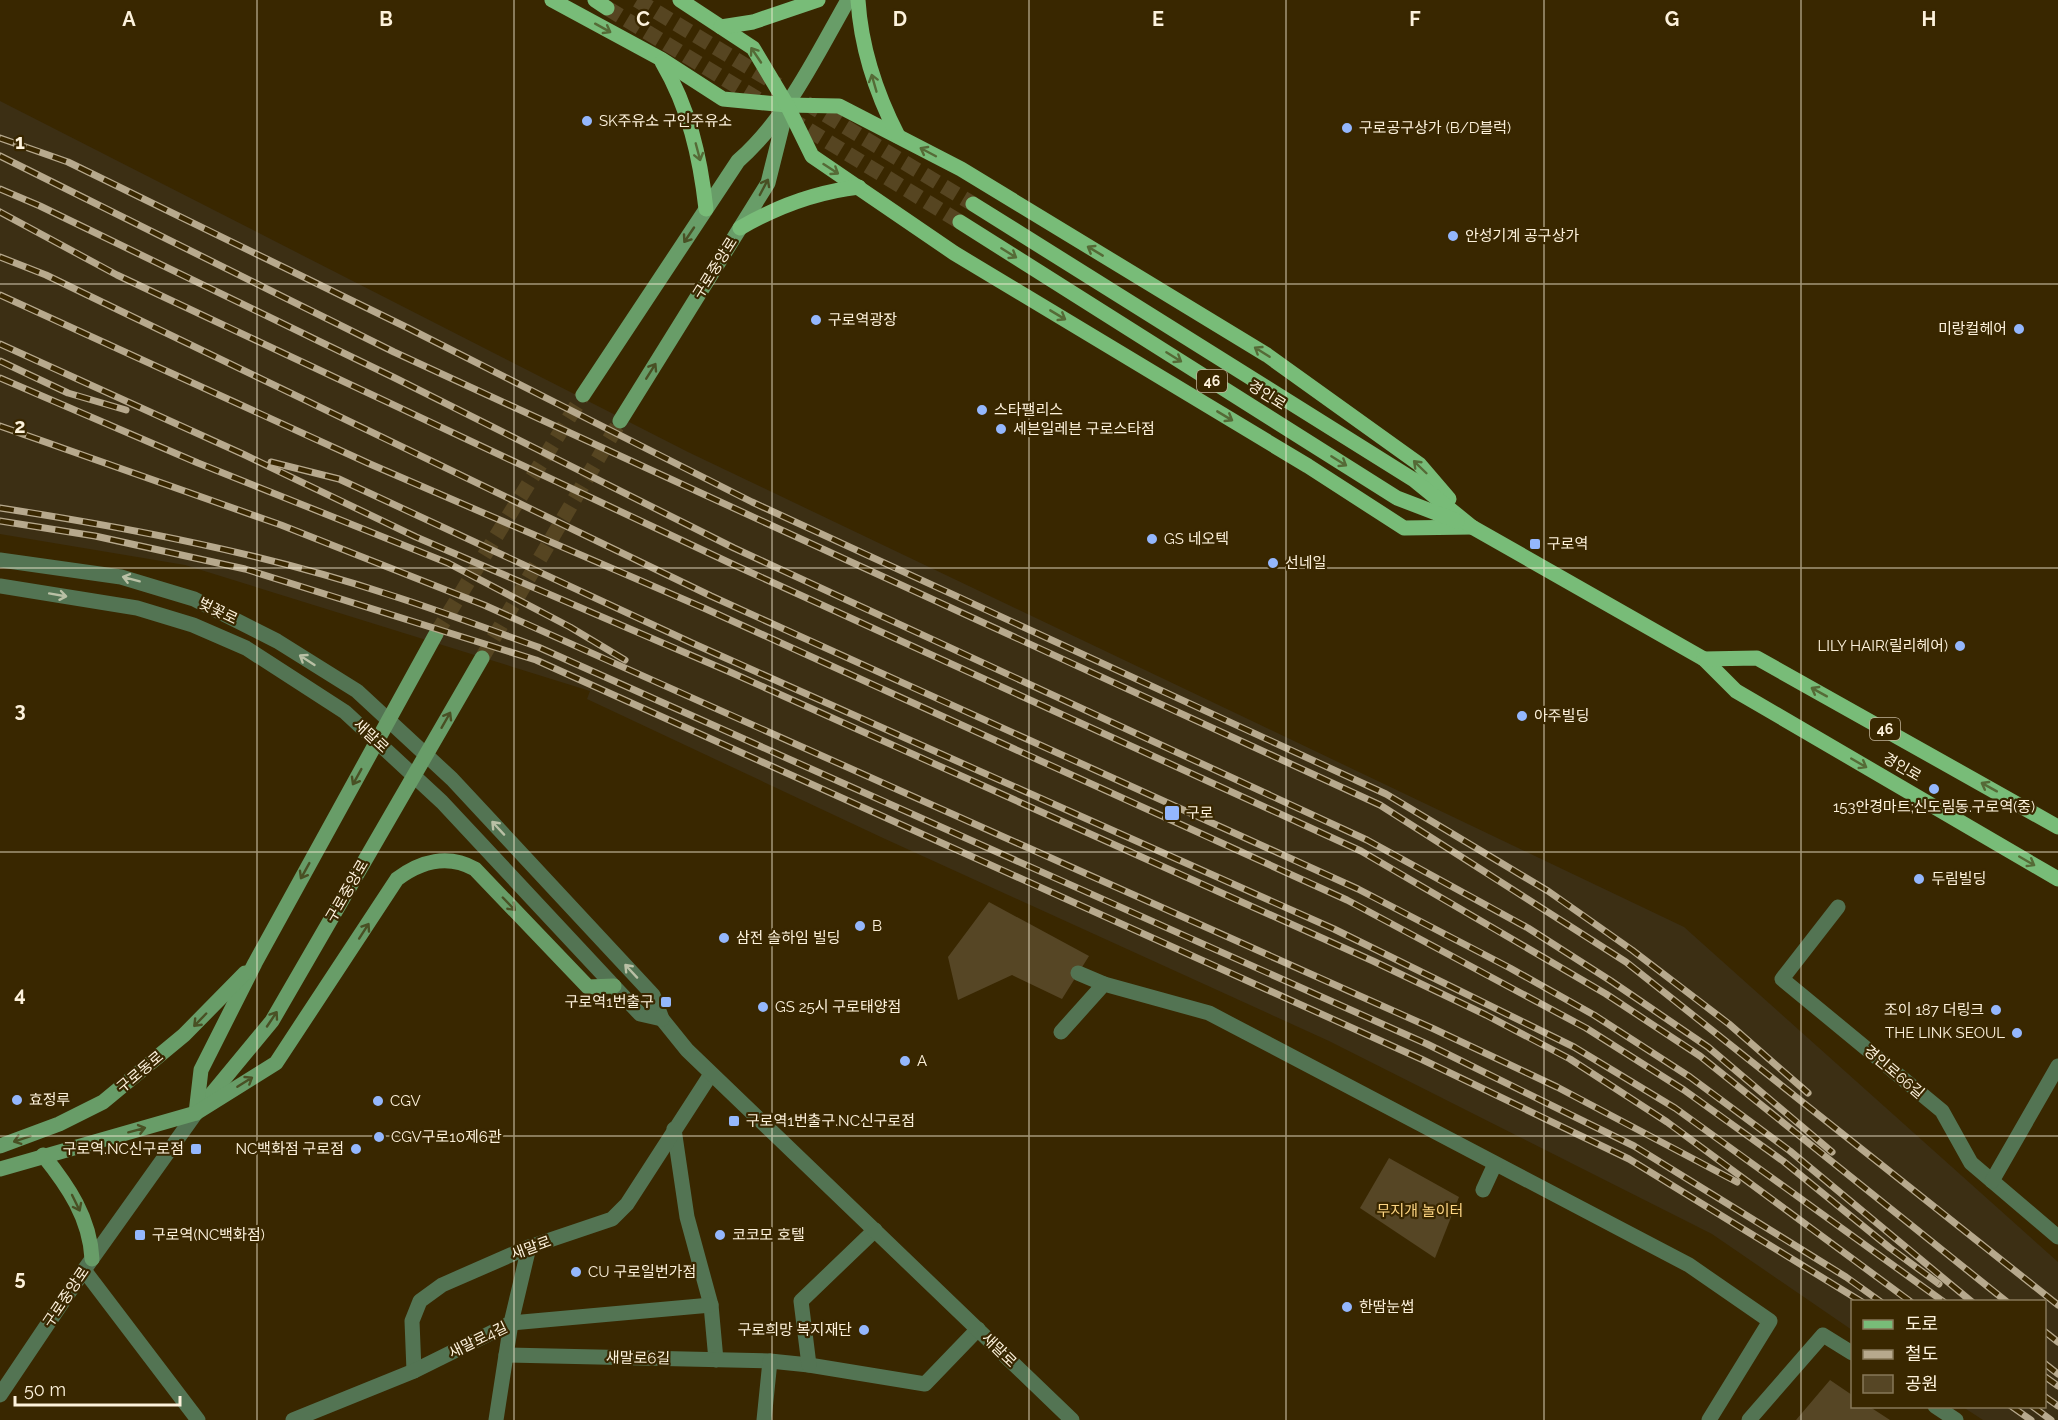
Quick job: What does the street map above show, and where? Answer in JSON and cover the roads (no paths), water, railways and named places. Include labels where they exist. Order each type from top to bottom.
[{"type":"main road","points":[[552,0],[661,59],[723,99],[787,105],[839,106],[961,169],[1267,355],[1419,464],[1472,527]]},
{"type":"main road","points":[[680,0],[753,48],[787,105],[812,156],[954,253],[1308,466],[1404,528],[1472,527]]},
{"type":"main road","points":[[721,27],[753,22],[818,0]]},
{"type":"main road","name":"구로중앙로","points":[[582,395],[738,161],[787,105],[848,0]]},
{"type":"main road","points":[[858,0],[866,48],[879,98],[898,136]]},
{"type":"main road","points":[[661,59],[678,89],[689,120],[700,159],[706,209]]},
{"type":"main road","name":"구로중앙로","points":[[620,421],[768,183],[787,105]]},
{"type":"main road","points":[[740,228],[784,205],[832,190],[859,187]]},
{"type":"main road","name":"경인로","points":[[973,204],[1414,480],[1472,527]]},
{"type":"main road","name":"경인로","points":[[960,222],[1397,498],[1472,527],[1704,659],[1736,691],[2058,879]]},
{"type":"main road","name":"구로중앙로","points":[[196,1113],[201,1070],[255,963],[436,634]]},
{"type":"main road","name":"구로중앙로","points":[[196,1113],[272,1021],[482,658]]},
{"type":"main road","name":"경인로","points":[[1704,659],[1757,658],[2058,827]]},
{"type":"main road","points":[[0,1169],[196,1113],[276,1063],[397,879],[425,864],[455,860],[475,869],[588,987],[614,986]]},
{"type":"main road","name":"구로동로","points":[[0,1146],[59,1124],[103,1102],[184,1035],[255,963]]},
{"type":"main road","points":[[59,1124],[69,1148]]},
{"type":"main road","points":[[43,1155],[66,1184],[85,1221],[88,1264]]},
{"type":"street","name":"벚꽃로","points":[[0,560],[121,577],[194,599],[277,640],[357,691],[405,733]]},
{"type":"street","name":"새말로","points":[[0,586],[137,608],[193,625],[246,648],[345,711],[442,802],[640,1014],[662,1019]]},
{"type":"street","name":"새말로","points":[[405,733],[453,779],[653,995],[662,1019],[711,1074],[1072,1420]]},
{"type":"street","name":"경인로66길","points":[[1838,907],[1782,979],[1942,1111],[1971,1163],[2058,1237]]},
{"type":"street","points":[[1078,973],[1104,984],[1209,1013],[1689,1265],[1770,1321],[1709,1420]]},
{"type":"street","points":[[1061,1032],[1104,984]]},
{"type":"street","points":[[1992,1181],[2058,1066]]},
{"type":"street","name":"새말로","points":[[414,1371],[412,1321],[420,1301],[442,1286],[529,1246],[612,1219],[627,1204],[711,1074]]},
{"type":"street","name":"구로중앙로","points":[[0,1395],[88,1264],[196,1113]]},
{"type":"street","points":[[674,1129],[687,1217],[711,1305],[716,1360]]},
{"type":"street","points":[[1483,1190],[1495,1164]]},
{"type":"street","points":[[810,1365],[801,1301],[875,1230]]},
{"type":"street","points":[[496,1420],[511,1323],[529,1246]]},
{"type":"street","points":[[88,1264],[198,1420]]},
{"type":"street","name":"새말로4길","points":[[292,1420],[414,1371],[511,1323],[711,1305]]},
{"type":"street","name":"새말로6길","points":[[506,1355],[770,1361],[810,1365],[925,1384],[978,1329]]},
{"type":"street","points":[[1749,1420],[1823,1335],[1851,1352]]},
{"type":"street","points":[[764,1420],[770,1361]]},
{"type":"street","points":[[1937,1408],[1956,1420]]},
{"type":"tunnel","points":[[637,0],[778,85]]},
{"type":"tunnel","points":[[607,8],[766,104]]},
{"type":"tunnel","points":[[806,103],[973,204]]},
{"type":"tunnel","points":[[789,118],[960,222]]},
{"type":"tunnel","points":[[436,634],[583,395]]},
{"type":"tunnel","points":[[482,658],[620,421]]},
{"type":"railway","points":[[0,138],[68,162],[408,328],[752,502],[1386,794],[1548,891],[1632,950],[1729,1024],[1808,1093]]},
{"type":"railway","points":[[0,156],[394,352],[1380,805],[1626,962],[2058,1305]]},
{"type":"railway","points":[[0,189],[40,206],[395,378],[734,548],[1367,840],[1528,928],[1611,981],[1708,1047],[1832,1152]]},
{"type":"railway","points":[[0,212],[117,275],[730,563],[1361,851],[1606,994],[1700,1056],[2005,1300]]},
{"type":"railway","points":[[0,257],[46,275],[711,596],[1358,889],[1510,968],[1594,1015],[1690,1077],[1790,1151],[1970,1300]]},
{"type":"railway","points":[[0,295],[370,464],[706,609],[1347,900],[1586,1028],[1684,1090],[1783,1161],[1890,1248],[1939,1284]]},
{"type":"railway","points":[[0,344],[245,455],[416,537],[730,672],[1373,961],[1486,1015],[1570,1059],[1667,1122],[1908,1300]]},
{"type":"railway","points":[[0,361],[68,393],[126,410]]},
{"type":"railway","points":[[0,378],[198,463],[448,563],[570,627],[625,660]]},
{"type":"railway","points":[[0,426],[281,525],[484,605],[1434,1029],[1557,1087],[1737,1182]]},
{"type":"railway","points":[[271,462],[339,479],[692,643],[1334,929],[1574,1047],[1675,1108],[1941,1300]]},
{"type":"railway","points":[[0,508],[147,533],[292,566],[406,600],[538,647],[1427,1044],[1634,1146],[1846,1277],[1878,1300]]},
{"type":"railway","points":[[0,521],[95,536],[245,569],[536,660],[1421,1059],[1629,1159],[1859,1300]]},
{"type":"railway","points":[[2046,1333],[2058,1342]]},
{"type":"railway","points":[[2046,1365],[2058,1374]]},
{"type":"railway","points":[[2046,1377],[2058,1386]]},
{"type":"railway","points":[[2046,1397],[2058,1406]]},
{"type":"railway","points":[[2014,1408],[2031,1420]]},
{"type":"railway","points":[[2035,1408],[2051,1420]]},
{"type":"place","name":"SK주유소 구인주유소","points":[[587,121]]},
{"type":"place","name":"구로공구상가 (B/D블럭)","points":[[1347,128]]},
{"type":"place","name":"안성기계 공구상가","points":[[1453,236]]},
{"type":"place","name":"구로역광장","points":[[816,320]]},
{"type":"place","name":"미랑컬헤어","points":[[2019,329]]},
{"type":"place","name":"스타팰리스","points":[[982,410]]},
{"type":"place","name":"세븐일레븐 구로스타점","points":[[1001,429]]},
{"type":"place","name":"GS 네오텍","points":[[1152,539]]},
{"type":"place","name":"구로역","points":[[1535,544]]},
{"type":"place","name":"선네일","points":[[1273,563]]},
{"type":"place","name":"LILY HAIR(릴리헤어)","points":[[1960,646]]},
{"type":"place","name":"아주빌딩","points":[[1522,716]]},
{"type":"place","name":"153안경마트;신도림동.구로역(중)","points":[[1934,789]]},
{"type":"place","name":"구로","points":[[1172,813]]},
{"type":"place","name":"두림빌딩","points":[[1919,879]]},
{"type":"place","name":"B","points":[[860,926]]},
{"type":"place","name":"삼전 솔하임 빌딩","points":[[724,938]]},
{"type":"place","name":"구로역1번출구","points":[[666,1002]]},
{"type":"place","name":"GS 25시 구로태양점","points":[[763,1007]]},
{"type":"place","name":"조이 187 더링크","points":[[1996,1010]]},
{"type":"place","name":"THE LINK SEOUL","points":[[2017,1033]]},
{"type":"place","name":"A","points":[[905,1061]]},
{"type":"place","name":"효정루","points":[[17,1100]]},
{"type":"place","name":"CGV","points":[[378,1101]]},
{"type":"place","name":"구로역1번출구.NC신구로점","points":[[734,1121]]},
{"type":"place","name":"CGV구로10제6관","points":[[379,1137]]},
{"type":"place","name":"구로역.NC신구로점","points":[[196,1149]]},
{"type":"place","name":"NC백화점 구로점","points":[[356,1149]]},
{"type":"place","name":"구로역(NC백화점)","points":[[140,1235]]},
{"type":"place","name":"코코모 호텔","points":[[720,1235]]},
{"type":"place","name":"CU 구로일번가점","points":[[576,1272]]},
{"type":"place","name":"한땀눈썹","points":[[1347,1307]]},
{"type":"place","name":"구로희망 복지재단","points":[[864,1330]]},
{"type":"park label","name":"무지개 놀이터","points":[[1420,1211]]}]
